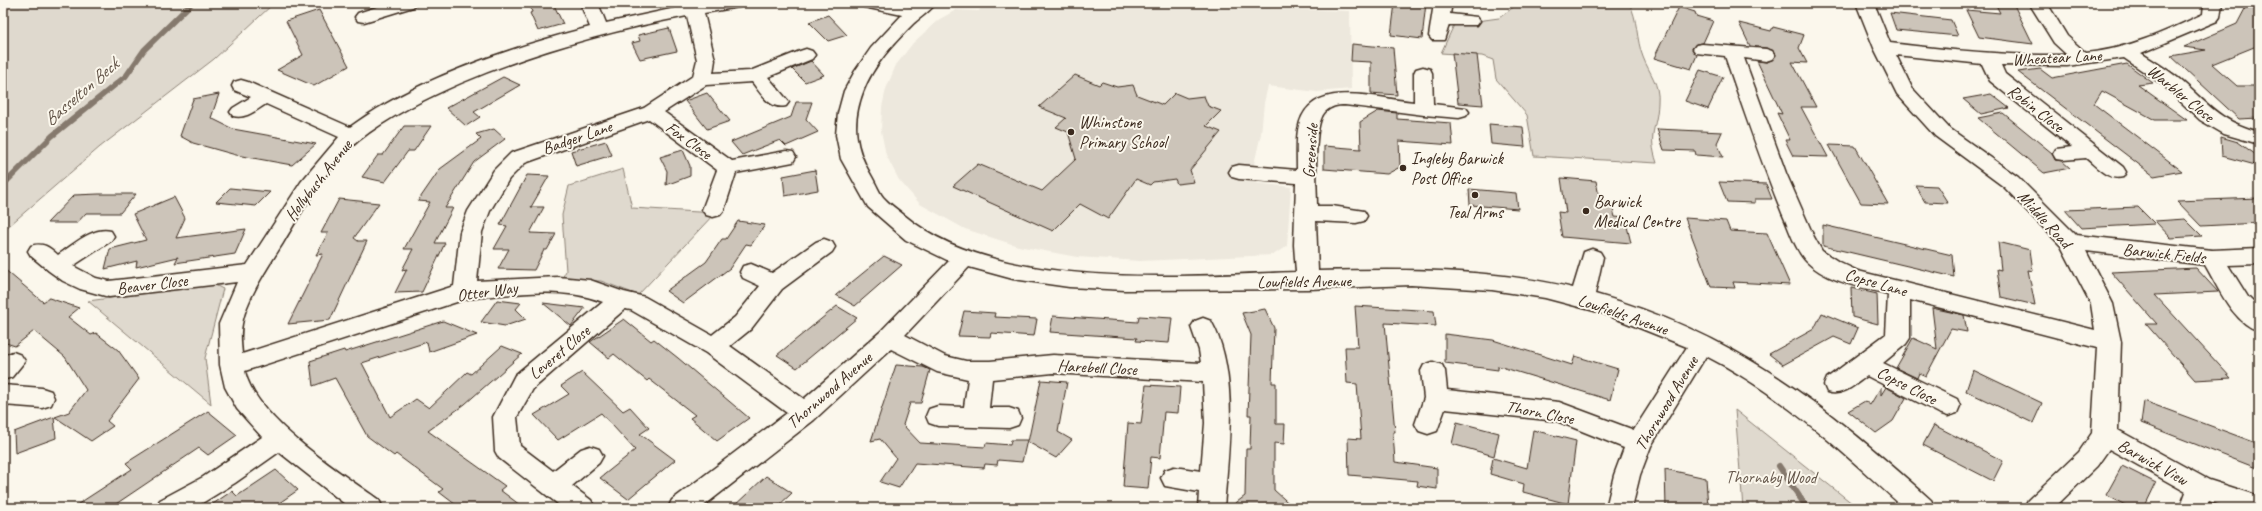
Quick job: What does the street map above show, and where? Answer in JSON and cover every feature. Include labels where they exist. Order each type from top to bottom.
[{"type":"street","points":[[589,3],[600,30]]},
{"type":"street","name":"Hollybush Avenue","points":[[370,508],[280,438],[252,412],[237,388],[233,366],[229,325],[252,272],[316,177],[353,136],[411,100],[464,75],[493,63],[600,30],[694,9],[733,3]]},
{"type":"street","points":[[870,3],[921,8]]},
{"type":"street","name":"Middle Road","points":[[1865,3],[1882,48],[1904,90],[1942,132],[2011,182],[2070,242],[2102,304],[2109,342],[2105,435]]},
{"type":"street","points":[[2038,3],[2060,39],[2081,58]]},
{"type":"street","name":"Wheatear Lane","points":[[1882,48],[1990,59],[2034,61],[2081,58],[2127,52],[2170,36],[2211,17],[2213,3]]},
{"type":"street","points":[[364,17],[399,4]]},
{"type":"street","name":"Lowfields Avenue","points":[[921,8],[888,40],[871,60],[858,82],[849,102],[845,125],[846,144],[856,172],[864,187],[896,220],[934,245],[966,258],[1005,270],[1045,278],[1097,282],[1166,284],[1436,278],[1488,281],[1539,288],[1582,299],[1664,327],[1701,344],[1754,373],[1823,421],[1922,508]]},
{"type":"street","points":[[694,9],[706,60],[702,80],[743,78],[756,75],[806,54]]},
{"type":"street","points":[[1441,19],[1471,21]]},
{"type":"street","points":[[1702,49],[1766,54]]},
{"type":"street","name":"Copse Lane","points":[[1732,51],[1776,173],[1803,237],[1814,256],[1831,268],[1852,277],[2109,342]]},
{"type":"street","name":"Warbler Close","points":[[2127,52],[2170,81],[2207,116],[2231,130],[2259,138]]},
{"type":"street","name":"Robin Close","points":[[1990,59],[1996,77],[2116,172]]},
{"type":"street","points":[[1423,72],[1424,109]]},
{"type":"street","points":[[756,75],[779,102]]},
{"type":"street","name":"Badger Lane","points":[[465,291],[471,232],[479,211],[501,175],[518,158],[650,112],[702,80]]},
{"type":"street","points":[[241,86],[353,136]]},
{"type":"street","points":[[240,112],[265,97]]},
{"type":"street","name":"Greenside","points":[[1308,280],[1305,245],[1308,129],[1310,119],[1320,106],[1339,98],[1378,104],[1459,112]]},
{"type":"street","name":"Fox Close","points":[[650,112],[728,168],[786,157]]},
{"type":"street","name":"Robin Close","points":[[2063,154],[2091,151]]},
{"type":"street","name":"Fox Close","points":[[713,210],[728,168]]},
{"type":"street","points":[[1239,172],[1307,177]]},
{"type":"street","points":[[1307,214],[1332,213],[1356,216]]},
{"type":"street","points":[[57,266],[103,236]]},
{"type":"street","name":"Barwick Fields","points":[[2070,242],[2212,258],[2259,256]]},
{"type":"street","points":[[714,347],[743,323],[774,283],[824,247]]},
{"type":"street","name":"Beaver Close","points":[[38,251],[70,275],[89,285],[109,289],[252,272]]},
{"type":"street","points":[[1582,299],[1592,257]]},
{"type":"street","name":"Thornwood Avenue","points":[[682,508],[805,412],[888,338],[966,258]]},
{"type":"street","points":[[2212,258],[2240,303],[2259,322]]},
{"type":"street","points":[[752,272],[774,283]]},
{"type":"street","name":"Otter Way","points":[[233,366],[465,291],[506,287],[558,285],[590,288],[621,300],[637,303],[714,347],[805,412]]},
{"type":"street","name":"Copse Close","points":[[1836,385],[1866,364],[1898,338],[1899,289]]},
{"type":"street","name":"Leveret Close","points":[[582,508],[555,485],[508,451],[505,418],[524,382],[621,300]]},
{"type":"street","points":[[1203,327],[1211,350],[1217,391],[1211,508]]},
{"type":"street","name":"Harebell Close","points":[[888,338],[906,345],[938,364],[981,371],[1008,367],[1053,364],[1214,373]]},
{"type":"street","name":"Thornwood Avenue","points":[[1619,508],[1627,475],[1639,443],[1701,344]]},
{"type":"street","name":"Copse Close","points":[[1866,364],[1948,406]]},
{"type":"street","points":[[975,417],[981,371]]},
{"type":"street","points":[[1428,424],[1436,398],[1433,371]]},
{"type":"street","points":[[3,395],[42,398]]},
{"type":"street","name":"Thorn Close","points":[[1436,398],[1560,412],[1639,443]]},
{"type":"street","points":[[938,416],[1009,418]]},
{"type":"street","points":[[2037,508],[2088,459],[2105,435]]},
{"type":"street","name":"Barwick View","points":[[2105,435],[2197,498],[2259,506]]},
{"type":"street","points":[[170,508],[213,484],[280,438]]},
{"type":"street","points":[[555,485],[590,456]]},
{"type":"street","points":[[1174,478],[1213,483]]},
{"type":"shaded area","name":"Whinstone Primary School","points":[[982,3],[1108,3],[1350,11],[1351,89],[1317,92],[1268,86],[1264,103],[1261,134],[1252,173],[1256,183],[1291,187],[1287,246],[1273,255],[1140,261],[1077,257],[1018,246],[965,229],[920,204],[899,180],[886,155],[881,131],[882,107],[886,89],[896,65],[913,43],[938,20],[956,10],[979,11]]},
{"type":"green space","points":[[3,3],[273,4],[214,59],[100,147],[3,231]]},
{"type":"green space","points":[[1519,3],[1629,3],[1634,16],[1645,63],[1656,84],[1658,96],[1657,112],[1653,132],[1653,145],[1657,163],[1534,156],[1527,115],[1496,79],[1493,60],[1482,56],[1441,53],[1454,25],[1476,25],[1477,21],[1499,18]]},
{"type":"green space","points":[[623,169],[632,208],[715,213],[638,295],[601,281],[561,280],[566,271],[562,215],[569,186]]},
{"type":"green space","points":[[213,284],[223,289],[205,358],[211,404],[88,301]]},
{"type":"green space","name":"Thornaby Wood","points":[[1735,410],[1858,508],[1743,508]]},
{"type":"building","points":[[529,3],[553,3],[563,24],[538,31],[530,13],[532,12]]},
{"type":"building","points":[[1395,3],[1426,3],[1422,39],[1391,35]]},
{"type":"building","points":[[1995,3],[2013,3],[2033,44],[1979,37],[1966,10],[2000,13]]},
{"type":"building","points":[[2248,3],[2259,3],[2259,45],[2212,64],[2237,86],[2259,86],[2259,118],[2239,119],[2171,56],[2206,50],[2184,47],[2237,24]]},
{"type":"building","points":[[1679,7],[1695,12],[1696,16],[1713,21],[1703,43],[1696,44],[1692,48],[1697,55],[1691,69],[1654,58]]},
{"type":"building","points":[[319,10],[349,66],[314,86],[277,70],[303,55],[286,21]]},
{"type":"building","points":[[1890,13],[1951,20],[1958,36],[1896,30]]},
{"type":"building","points":[[828,15],[847,35],[828,41],[809,22]]},
{"type":"building","points":[[1739,23],[1771,31],[1773,27],[1804,35],[1799,48],[1807,63],[1792,62],[1816,107],[1801,107],[1828,157],[1793,156],[1785,140],[1790,140],[1777,113],[1782,114],[1757,61],[1766,62],[1772,60],[1776,54],[1772,50],[1766,48],[1750,46]]},
{"type":"building","points":[[669,28],[677,51],[640,59],[632,43],[640,41],[638,35]]},
{"type":"building","points":[[1352,44],[1393,48],[1397,95],[1371,93],[1371,62],[1351,61]]},
{"type":"building","points":[[1452,53],[1477,55],[1483,105],[1458,103]]},
{"type":"building","points":[[811,61],[824,75],[805,82],[792,69]]},
{"type":"building","points":[[2127,64],[2153,83],[2138,85],[2187,120],[2155,120],[2102,91],[2094,104],[2182,171],[2154,176],[2018,72],[2040,69],[2052,78]]},
{"type":"building","points":[[1700,70],[1723,77],[1708,109],[1685,101]]},
{"type":"building","points":[[1075,75],[1099,85],[1102,82],[1117,87],[1133,85],[1137,95],[1163,105],[1175,93],[1187,98],[1204,96],[1208,106],[1221,111],[1206,126],[1221,132],[1190,170],[1194,182],[1177,184],[1175,179],[1153,182],[1150,185],[1136,179],[1108,219],[1080,204],[1053,231],[953,186],[978,164],[1042,191],[1076,159],[1068,132],[1056,127],[1066,118],[1039,107]]},
{"type":"building","points":[[503,77],[520,85],[474,112],[480,117],[466,126],[446,108]]},
{"type":"building","points":[[707,93],[730,121],[707,129],[685,101]]},
{"type":"building","points":[[219,94],[211,118],[233,129],[316,144],[292,165],[236,155],[193,143],[180,136],[193,99]]},
{"type":"building","points":[[1991,94],[2009,108],[1981,114],[1963,99]]},
{"type":"building","points":[[796,102],[812,102],[806,119],[818,132],[786,146],[780,140],[742,155],[731,142],[791,117]]},
{"type":"building","points":[[1378,111],[1397,113],[1397,119],[1451,123],[1453,145],[1399,141],[1400,167],[1387,174],[1324,169],[1324,146],[1361,149],[1360,122]]},
{"type":"building","points":[[2003,113],[2052,153],[2055,160],[2062,161],[2070,168],[2044,173],[1978,118]]},
{"type":"building","points":[[1489,124],[1523,127],[1525,147],[1491,144]]},
{"type":"building","points":[[404,126],[431,126],[414,151],[408,151],[385,182],[362,177],[378,155],[383,155]]},
{"type":"building","points":[[494,129],[505,139],[474,162],[445,208],[453,208],[435,243],[445,243],[422,292],[395,293],[407,269],[402,270],[413,249],[404,249],[430,202],[418,201],[440,169],[481,139],[476,134]]},
{"type":"building","points":[[1657,129],[1722,132],[1717,143],[1723,157],[1696,155],[1695,151],[1664,150]]},
{"type":"building","points":[[2221,137],[2238,142],[2259,157],[2259,166],[2222,156]]},
{"type":"building","points":[[606,141],[612,155],[576,166],[571,151]]},
{"type":"building","points":[[1829,145],[1855,146],[1888,204],[1861,203]]},
{"type":"building","points":[[683,150],[690,166],[690,176],[666,185],[667,171],[660,157]]},
{"type":"building","points":[[815,170],[818,190],[785,196],[783,176]]},
{"type":"building","points":[[527,175],[549,176],[531,207],[544,207],[530,233],[556,234],[547,250],[544,250],[534,270],[498,269],[509,249],[494,249],[507,226],[500,225]]},
{"type":"building","name":"Barwick Medical Centre","points":[[1561,178],[1596,181],[1600,201],[1611,202],[1615,217],[1625,218],[1631,243],[1562,237],[1558,212],[1566,213]]},
{"type":"building","points":[[1719,182],[1766,184],[1772,199],[1755,199],[1755,203],[1727,202]]},
{"type":"building","points":[[1915,185],[1937,186],[1948,203],[1925,202]]},
{"type":"building","points":[[230,188],[270,192],[256,206],[216,202]]},
{"type":"building","points":[[1469,189],[1516,193],[1518,209],[1470,205]]},
{"type":"building","points":[[136,194],[120,213],[86,213],[77,223],[47,223],[74,195]]},
{"type":"building","points":[[174,197],[185,218],[176,238],[246,229],[235,254],[175,263],[178,257],[136,267],[137,261],[105,269],[110,249],[146,240],[133,214]]},
{"type":"building","points":[[2259,198],[2259,223],[2201,226],[2177,201]]},
{"type":"building","points":[[339,199],[379,203],[354,238],[358,241],[367,241],[330,320],[288,324],[323,254],[316,255],[328,233],[321,233]]},
{"type":"building","points":[[2138,207],[2155,224],[2081,228],[2065,210]]},
{"type":"building","points":[[1685,218],[1726,221],[1730,231],[1767,233],[1790,285],[1733,282],[1735,288],[1711,287]]},
{"type":"building","points":[[2185,219],[2202,236],[2171,238],[2155,221]]},
{"type":"building","points":[[738,221],[765,225],[751,245],[746,244],[730,268],[683,303],[666,291],[706,262],[722,239],[726,239]]},
{"type":"building","points":[[1823,225],[1952,255],[1954,277],[1823,246]]},
{"type":"building","points":[[1998,242],[2030,250],[2033,271],[2028,270],[2035,305],[2001,297],[1997,269],[2001,270]]},
{"type":"building","points":[[884,256],[902,265],[855,306],[836,295]]},
{"type":"building","points":[[3,268],[43,302],[49,298],[79,308],[68,317],[91,335],[96,333],[118,350],[139,379],[107,421],[113,426],[91,441],[55,417],[69,412],[86,390],[65,357],[34,331],[15,346],[3,342]]},
{"type":"building","points":[[2196,268],[2218,292],[2155,295],[2231,378],[2195,380],[2146,324],[2157,324],[2111,272]]},
{"type":"building","points":[[1851,288],[1877,294],[1878,324],[1852,317]]},
{"type":"building","points":[[497,300],[521,303],[516,309],[526,319],[505,326],[481,322]]},
{"type":"building","points":[[543,303],[585,308],[571,326]]},
{"type":"building","points":[[837,306],[857,318],[797,368],[777,355]]},
{"type":"building","points":[[1355,306],[1434,311],[1436,326],[1385,323],[1395,432],[1393,432],[1395,462],[1437,468],[1437,489],[1417,486],[1418,481],[1349,475],[1348,438],[1361,439],[1357,384],[1347,383],[1345,347],[1358,347]]},
{"type":"building","points":[[1932,308],[1964,315],[1967,332],[1951,329],[1926,376],[1919,373],[1917,378],[1896,368],[1913,338],[1937,349]]},
{"type":"building","points":[[1265,309],[1274,328],[1272,383],[1276,383],[1276,424],[1285,424],[1284,444],[1274,443],[1274,490],[1294,508],[1229,508],[1245,496],[1246,449],[1250,449],[1251,415],[1248,415],[1251,335],[1242,313]]},
{"type":"building","points":[[964,311],[995,313],[994,317],[1037,319],[1034,336],[991,333],[990,337],[958,336]]},
{"type":"building","points":[[1822,313],[1858,328],[1851,344],[1834,337],[1783,365],[1769,354],[1814,329]]},
{"type":"building","points":[[1053,316],[1138,322],[1139,316],[1172,318],[1169,343],[1136,341],[1137,338],[1050,332]]},
{"type":"building","points":[[624,319],[651,341],[654,339],[678,358],[749,418],[717,441],[690,418],[695,415],[649,379],[647,381],[614,354],[609,358],[590,342]]},
{"type":"building","points":[[443,321],[477,335],[429,352],[427,342],[362,363],[390,417],[416,399],[429,408],[467,372],[471,374],[502,346],[522,354],[465,404],[428,431],[505,486],[500,490],[524,508],[460,508],[439,492],[443,489],[396,454],[394,456],[367,436],[335,378],[313,386],[310,361],[344,350],[345,352]]},
{"type":"building","points":[[1445,334],[1493,340],[1572,365],[1575,356],[1618,369],[1610,400],[1498,366],[1498,370],[1445,363]]},
{"type":"building","points":[[896,365],[923,367],[930,370],[921,403],[910,403],[903,425],[920,443],[985,447],[986,443],[1010,445],[1011,440],[1027,440],[1022,462],[998,460],[997,465],[985,464],[984,468],[915,463],[899,488],[880,482],[896,458],[880,439],[871,441]]},
{"type":"building","points":[[1973,370],[2042,403],[2033,423],[1966,391]]},
{"type":"building","points":[[582,372],[623,411],[630,407],[649,428],[640,434],[675,460],[628,499],[600,478],[635,450],[601,413],[558,440],[534,415],[569,394],[561,386]]},
{"type":"building","points":[[1041,380],[1067,382],[1058,432],[1072,440],[1056,458],[1028,442]]},
{"type":"building","points":[[1146,385],[1180,387],[1178,413],[1164,412],[1160,458],[1151,457],[1148,489],[1123,487],[1128,423],[1141,424]]},
{"type":"building","points":[[1881,387],[1881,395],[1886,387],[1906,398],[1893,421],[1876,433],[1848,411],[1865,401],[1870,405]]},
{"type":"building","points":[[2144,401],[2259,444],[2259,469],[2141,423]]},
{"type":"building","points":[[208,411],[237,435],[208,455],[199,448],[110,508],[72,508],[132,469],[126,463]]},
{"type":"building","points":[[54,417],[56,438],[15,453],[14,432]]},
{"type":"building","points":[[1457,422],[1499,433],[1494,456],[1452,444]]},
{"type":"building","points":[[1934,425],[2003,461],[1993,481],[1923,445]]},
{"type":"building","points":[[1533,430],[1576,441],[1568,504],[1523,492],[1524,484],[1490,474],[1493,458],[1527,468]]},
{"type":"building","points":[[2122,466],[2156,483],[2144,508],[2131,508],[2106,495]]},
{"type":"building","points":[[1665,469],[1706,478],[1708,508],[1666,508]]},
{"type":"building","points":[[276,470],[298,490],[272,508],[207,508],[232,491],[237,496]]},
{"type":"building","points":[[766,476],[792,493],[776,508],[732,508]]},
{"type":"waterway","name":"Basselton Beck","points":[[3,185],[52,136],[126,76],[144,50],[192,3]]},
{"type":"waterway","points":[[1779,466],[1807,508]]},
{"type":"place","name":"Whinstone Primary School","points":[[1071,132]]},
{"type":"place","name":"Ingleby Barwick Post Office","points":[[1403,168]]},
{"type":"place","name":"Teal Arms","points":[[1475,195]]},
{"type":"place","name":"Barwick Medical Centre","points":[[1586,211]]}]
